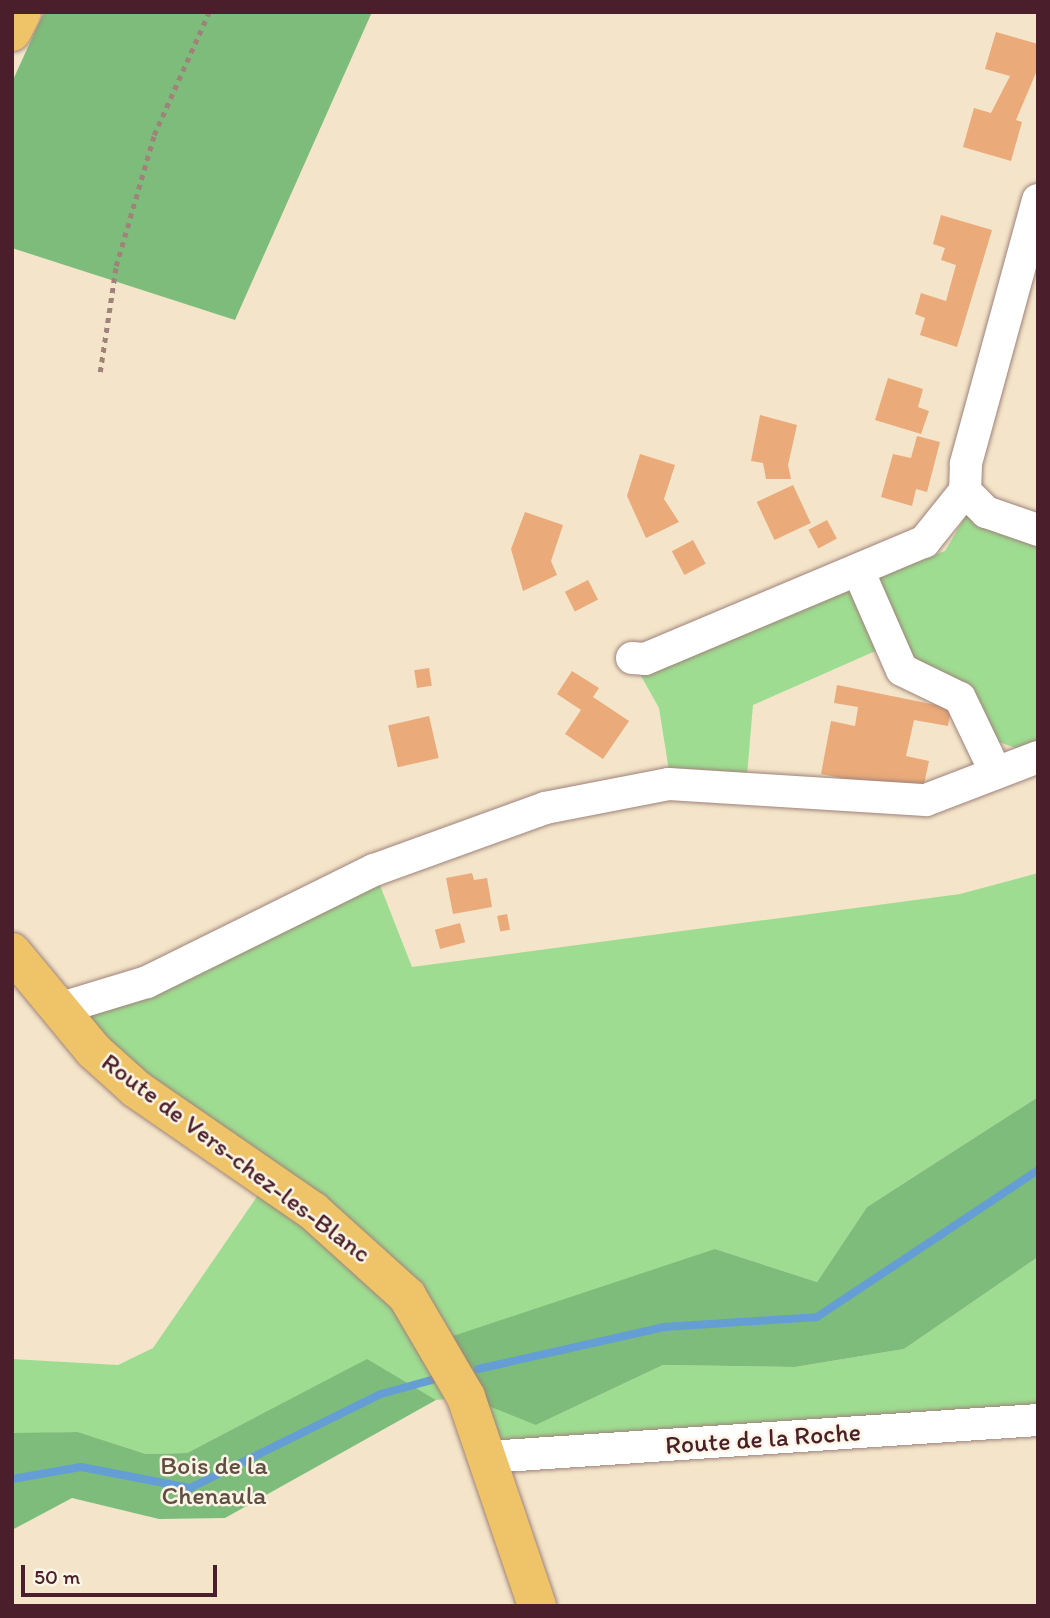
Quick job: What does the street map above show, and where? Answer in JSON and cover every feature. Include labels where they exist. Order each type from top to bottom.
[{"type":"main road","points":[[12,32],[22,12]]},
{"type":"main road","name":"Route de Vers-chez-les-Blanc","points":[[12,953],[58,1009],[136,1089],[372,1260],[438,1341],[488,1457],[537,1606]]},
{"type":"street","points":[[632,658],[645,659],[925,542],[965,491],[966,464],[1038,200]]},
{"type":"street","points":[[965,491],[986,512],[1038,530]]},
{"type":"street","points":[[858,570],[902,670],[960,698],[996,773]]},
{"type":"street","points":[[58,1009],[147,982],[374,870],[545,808],[669,784],[926,800],[1038,757]]},
{"type":"street","name":"Route de la Roche","points":[[488,1457],[1038,1420]]},
{"type":"path","points":[[100,372],[116,265],[150,148],[209,12]]},
{"type":"green space","points":[[44,12],[372,12],[235,320],[12,248],[12,82]]},
{"type":"green space","points":[[967,514],[1038,540],[1038,748],[1027,752],[996,741],[890,632],[878,575],[945,551]]},
{"type":"green space","points":[[855,583],[880,649],[753,705],[747,776],[670,777],[659,708],[636,667]]},
{"type":"green space","points":[[374,870],[412,967],[960,894],[1038,873],[1038,1097],[867,1207],[817,1282],[715,1249],[536,1425],[663,1365],[795,1367],[904,1349],[1038,1257],[1038,1406],[488,1457],[466,1397],[436,1400],[367,1360],[187,1453],[146,1454],[78,1432],[12,1434],[12,1359],[118,1365],[153,1348],[267,1182],[58,1009]]},
{"type":"green space","points":[[1038,1097],[1038,1257],[904,1349],[795,1367],[663,1365],[536,1425],[466,1397],[438,1341],[715,1249],[817,1282],[867,1207]]},
{"type":"green space","name":"Bois de la Chenaula","points":[[367,1359],[436,1400],[225,1518],[159,1519],[72,1498],[12,1530],[13,1433],[78,1432],[146,1454],[187,1453]]},
{"type":"building","points":[[996,32],[1038,44],[1038,68],[1016,120],[1022,122],[1011,161],[963,147],[974,108],[991,113],[1010,76],[985,69]]},
{"type":"building","points":[[941,215],[992,230],[957,347],[920,335],[925,318],[915,314],[921,293],[946,301],[956,265],[941,260],[945,248],[933,244]]},
{"type":"building","points":[[888,378],[923,389],[918,407],[929,411],[921,434],[875,420]]},
{"type":"building","points":[[760,415],[797,425],[788,465],[791,479],[766,479],[763,463],[751,461]]},
{"type":"building","points":[[917,436],[940,442],[927,492],[916,489],[912,506],[881,497],[893,454],[911,458]]},
{"type":"building","points":[[640,454],[675,465],[664,499],[679,522],[646,538],[627,496]]},
{"type":"building","points":[[793,485],[811,523],[774,540],[757,502]]},
{"type":"building","points":[[525,512],[563,525],[551,561],[557,575],[523,591],[511,549]]},
{"type":"building","points":[[827,520],[837,539],[818,548],[808,530]]},
{"type":"building","points":[[693,540],[706,564],[684,575],[672,551]]},
{"type":"building","points":[[588,580],[598,600],[575,611],[565,592]]},
{"type":"building","points":[[429,668],[432,686],[417,688],[414,670]]},
{"type":"building","points":[[572,671],[599,688],[593,697],[629,721],[603,759],[565,734],[581,710],[557,694]]},
{"type":"building","points":[[837,685],[951,708],[948,726],[914,720],[906,756],[929,761],[922,794],[821,774],[831,721],[855,726],[858,707],[834,703]]},
{"type":"building","points":[[429,716],[439,758],[398,767],[388,725]]},
{"type":"building","points":[[472,873],[474,880],[487,878],[492,907],[453,914],[446,878]]},
{"type":"building","points":[[507,914],[510,930],[500,932],[497,916]]},
{"type":"building","points":[[460,923],[465,942],[440,949],[435,930]]},
{"type":"waterway","points":[[478,1369],[664,1327],[817,1317],[1038,1170]]},
{"type":"waterway","points":[[12,1479],[81,1467],[190,1488],[381,1394],[432,1380]]}]
